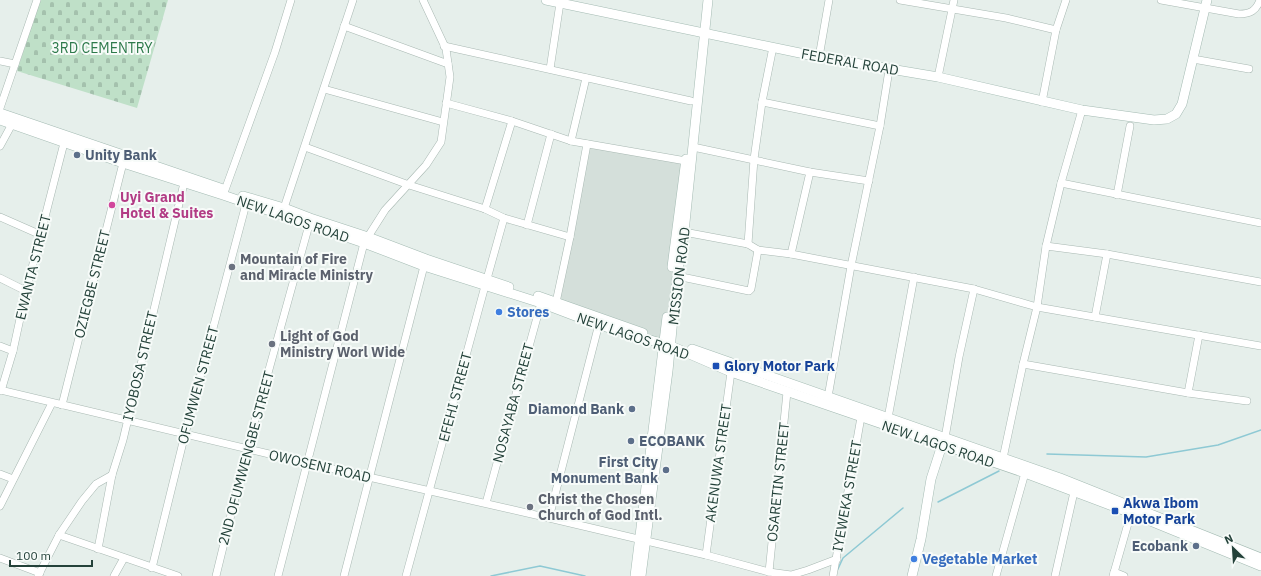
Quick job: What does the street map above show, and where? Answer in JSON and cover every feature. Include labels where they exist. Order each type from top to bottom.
[{"type":"main road","name":"FEDERAL ROAD","points":[[546,0],[819,57],[889,70],[938,77],[1082,110],[1154,120],[1167,119],[1176,114],[1182,104],[1193,59]]},
{"type":"main road","name":"MISSION ROAD","points":[[635,576],[643,540],[668,343],[684,232],[693,147],[702,0]]},
{"type":"main road","name":"MISSION ROAD","points":[[668,343],[691,101],[701,32],[708,0]]},
{"type":"main road","points":[[1193,59],[1206,4]]},
{"type":"main road","name":"NEW LAGOS ROAD","points":[[0,113],[225,190],[284,208],[366,240],[424,266],[555,305],[600,322],[668,343],[888,418],[943,441],[1002,462],[1060,478],[1261,558]]},
{"type":"main road","name":"NEW LAGOS ROAD","points":[[0,120],[309,226],[366,240],[426,259],[485,283],[541,303],[555,305]]},
{"type":"main road","name":"NEW LAGOS ROAD","points":[[668,343],[731,372],[787,392],[861,417],[943,441]]},
{"type":"main road","points":[[912,576],[921,539],[932,479],[943,441]]},
{"type":"main road","name":"NEW LAGOS ROAD","points":[[1002,462],[1025,473],[1131,513],[1261,566]]},
{"type":"main road","name":"MISSION ROAD","points":[[642,576],[643,540]]},
{"type":"street","points":[[0,108],[37,0]]},
{"type":"street","points":[[225,190],[275,52],[291,0]]},
{"type":"street","points":[[284,208],[353,0]]},
{"type":"street","points":[[278,576],[306,463],[366,240],[385,210],[426,165],[441,142],[450,77],[444,46],[423,0]]},
{"type":"street","points":[[819,57],[829,0]]},
{"type":"street","points":[[900,0],[1006,18],[1056,30]]},
{"type":"street","points":[[938,77],[954,0]]},
{"type":"street","points":[[1042,102],[1056,30],[1066,0]]},
{"type":"street","points":[[1161,0],[1206,4],[1239,14],[1247,14],[1253,11],[1260,0]]},
{"type":"street","points":[[550,70],[560,3]]},
{"type":"street","points":[[344,26],[448,64]]},
{"type":"street","points":[[444,46],[691,101]]},
{"type":"street","points":[[748,244],[754,159],[762,102],[773,47]]},
{"type":"street","points":[[1193,59],[1249,69]]},
{"type":"street","points":[[0,61],[15,64]]},
{"type":"street","points":[[828,397],[851,266],[880,126],[889,70]]},
{"type":"street","points":[[571,141],[586,78]]},
{"type":"street","points":[[324,89],[443,122]]},
{"type":"street","points":[[762,102],[880,126]]},
{"type":"street","points":[[446,103],[512,121],[571,141],[686,162]]},
{"type":"street","points":[[1002,462],[1037,307],[1046,246],[1061,184],[1082,110]]},
{"type":"street","points":[[485,209],[512,121]]},
{"type":"street","points":[[0,146],[12,124]]},
{"type":"street","points":[[1117,195],[1130,126]]},
{"type":"street","points":[[528,225],[551,134]]},
{"type":"street","name":"EWANTA STREET","points":[[0,390],[13,351],[26,291],[64,143]]},
{"type":"street","points":[[555,305],[570,237],[587,144]]},
{"type":"street","points":[[305,147],[409,185],[485,209],[504,218],[570,237]]},
{"type":"street","points":[[693,147],[810,172],[869,182]]},
{"type":"street","name":"OZIEGBE STREET","points":[[62,405],[123,163]]},
{"type":"street","points":[[791,254],[810,172]]},
{"type":"street","name":"IYOBOSA STREET","points":[[98,549],[112,475],[123,440],[184,183]]},
{"type":"street","points":[[1061,184],[1261,223]]},
{"type":"street","name":"OFUMWEN STREET","points":[[152,568],[185,434],[246,204]]},
{"type":"street","points":[[0,217],[41,235]]},
{"type":"street","name":"EFEHI STREET","points":[[406,576],[504,218]]},
{"type":"street","name":"2ND OFUMWENGBE STREET","points":[[216,576],[247,449],[309,226]]},
{"type":"street","points":[[684,232],[748,244],[758,250],[791,254],[974,289],[1037,307],[1261,346]]},
{"type":"street","points":[[1046,246],[1107,254],[1261,282]]},
{"type":"street","points":[[677,276],[749,291],[751,289],[758,250]]},
{"type":"street","points":[[1095,317],[1107,254]]},
{"type":"street","points":[[344,576],[424,266]]},
{"type":"street","points":[[888,418],[914,277]]},
{"type":"street","points":[[0,278],[26,291]]},
{"type":"street","points":[[943,441],[974,289]]},
{"type":"street","name":"NOSAYABA STREET","points":[[486,503],[541,303]]},
{"type":"street","points":[[549,518],[600,322]]},
{"type":"street","points":[[1188,393],[1199,335]]},
{"type":"street","points":[[0,346],[13,351]]},
{"type":"street","points":[[1023,364],[1188,393],[1247,401]]},
{"type":"street","name":"AKENUWA STREET","points":[[706,555],[731,372]]},
{"type":"street","name":"OWOSENI ROAD","points":[[0,390],[306,463],[643,540],[769,572],[791,575],[836,559]]},
{"type":"street","name":"OSARETIN STREET","points":[[769,572],[787,392]]},
{"type":"street","points":[[0,506],[52,403]]},
{"type":"street","name":"IYEWEKA STREET","points":[[833,576],[861,417]]},
{"type":"street","points":[[996,576],[1025,473]]},
{"type":"street","points":[[0,474],[13,479]]},
{"type":"street","points":[[0,558],[39,574],[59,535],[82,501],[96,484],[112,475]]},
{"type":"street","points":[[1055,576],[1074,492]]},
{"type":"street","points":[[1124,576],[1113,574],[1131,513]]},
{"type":"street","points":[[59,535],[178,576]]},
{"type":"street","points":[[114,576],[124,558]]},
{"type":"shaded area","points":[[585,141],[690,160],[667,343],[552,305]]},
{"type":"green space","name":"3RD CEMENTRY","points":[[40,0],[168,0],[137,108],[17,71]]},
{"type":"waterway","points":[[1047,454],[1146,457],[1218,445],[1261,430]]},
{"type":"waterway","points":[[938,502],[999,471]]},
{"type":"waterway","points":[[837,571],[843,558],[903,508]]},
{"type":"waterway","points":[[491,576],[540,566],[585,576]]},
{"type":"place","name":"Unity Bank","points":[[77,155]]},
{"type":"place","name":"Uyi Grand Hotel & Suites","points":[[112,205]]},
{"type":"place","name":"Mountain of Fire and Miracle Ministry","points":[[232,267]]},
{"type":"place","name":"Stores","points":[[499,312]]},
{"type":"place","name":"Light of God Ministry Worl Wide","points":[[272,344]]},
{"type":"place","name":"Glory Motor Park","points":[[716,366]]},
{"type":"place","name":"Diamond Bank","points":[[632,409]]},
{"type":"place","name":"ECOBANK","points":[[631,441]]},
{"type":"place","name":"First City Monument Bank","points":[[666,470]]},
{"type":"place","name":"Christ the Chosen Church of God Intl.","points":[[530,507]]},
{"type":"place","name":"Akwa Ibom Motor Park","points":[[1115,511]]},
{"type":"place","name":"Ecobank","points":[[1196,546]]},
{"type":"place","name":"Vegetable Market","points":[[914,559]]}]
